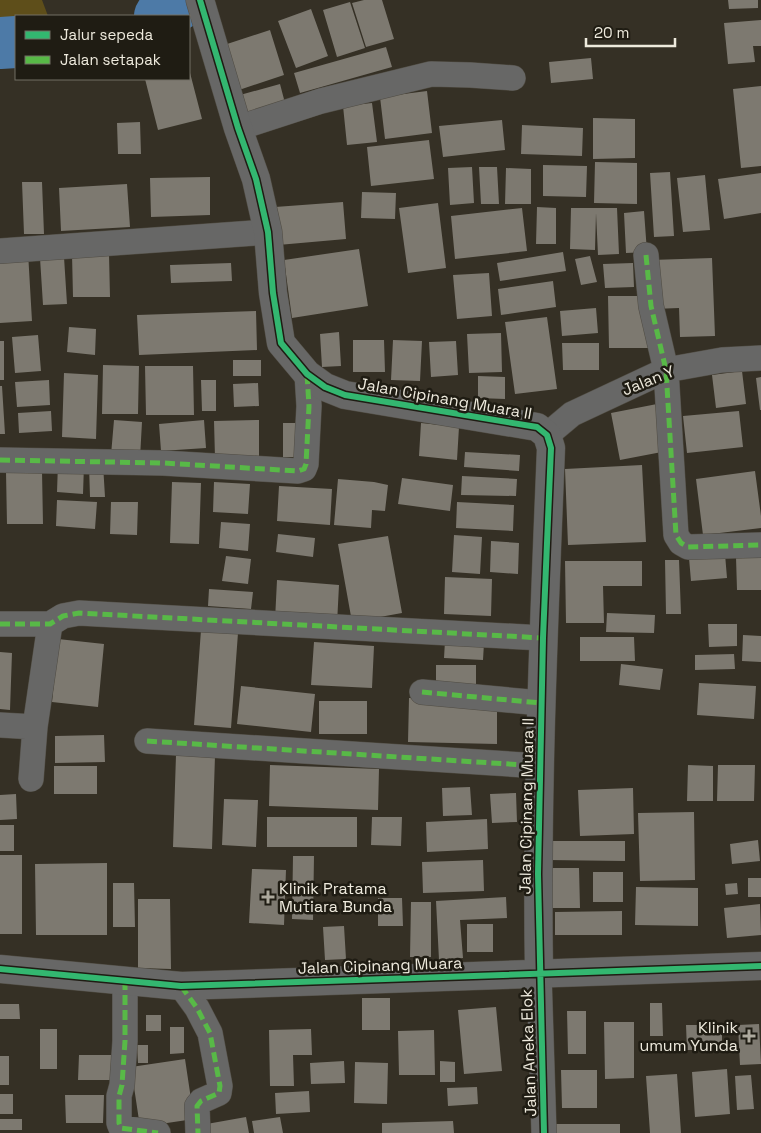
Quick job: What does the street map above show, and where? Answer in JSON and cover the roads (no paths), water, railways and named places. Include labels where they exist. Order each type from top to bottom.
[{"type":"street","name":"Jalan Cipinang Muara II","points":[[200,0],[238,128],[256,179],[268,232],[273,293],[282,343],[307,374],[325,387],[345,395],[537,427],[547,435],[551,448],[541,703],[538,874],[539,973]]},
{"type":"street","points":[[238,128],[321,101],[431,74],[513,78]]},
{"type":"street","points":[[0,251],[268,232]]},
{"type":"street","points":[[646,255],[651,306],[666,370],[676,535],[681,543],[688,547],[761,545]]},
{"type":"street","name":"Jalan Y","points":[[547,435],[572,414],[666,370],[722,360],[761,358]]},
{"type":"street","points":[[0,460],[164,463],[298,471],[304,469],[306,464],[309,406],[307,374]]},
{"type":"street","points":[[0,624],[50,624],[63,616],[79,614],[543,638]]},
{"type":"street","points":[[30,780],[35,727],[50,624]]},
{"type":"street","points":[[422,692],[541,703]]},
{"type":"street","points":[[0,725],[35,727]]},
{"type":"street","points":[[147,741],[540,766]]},
{"type":"street","name":"Jalan Cipinang Muara","points":[[0,969],[181,986],[761,966]]},
{"type":"street","name":"Jalan Aneka Elok","points":[[539,973],[544,1133]]},
{"type":"street","points":[[125,980],[125,1040],[118,1123],[122,1128],[158,1133]]},
{"type":"street","points":[[181,986],[197,1008],[210,1033],[220,1086],[219,1093],[201,1101],[197,1106],[198,1133]]},
{"type":"waterway","points":[[162,15],[185,0]]},
{"type":"waterway","points":[[0,43],[15,42]]},
{"type":"place","name":"Klinik Pratama Mutiara Bunda","points":[[268,897]]},
{"type":"place","name":"Klinik umum Yunda","points":[[749,1036]]}]
